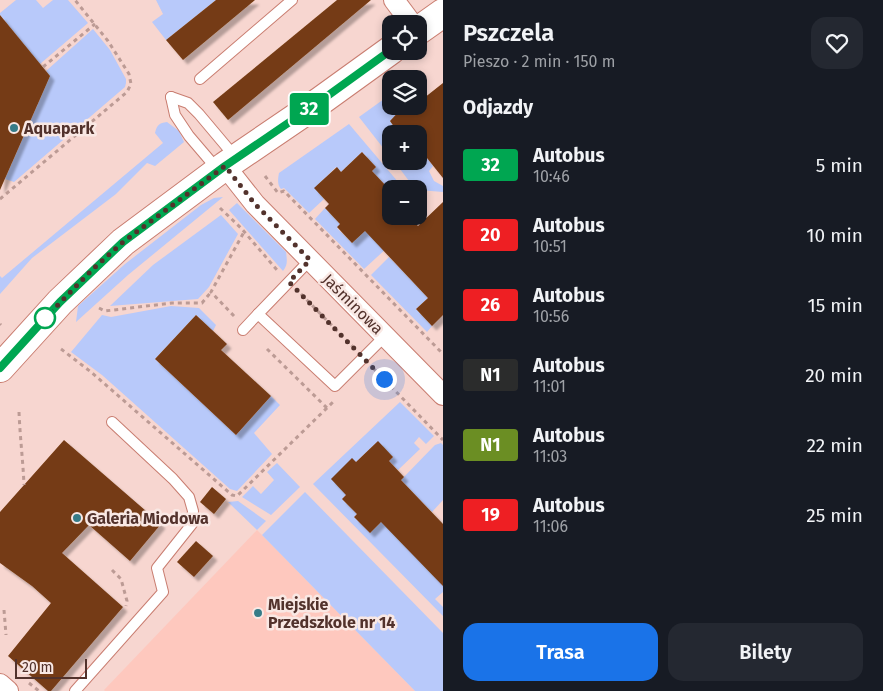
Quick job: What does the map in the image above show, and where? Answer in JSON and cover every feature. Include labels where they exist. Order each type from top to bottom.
[{"type":"street","points":[[394,0],[405,15]]},
{"type":"street","points":[[427,24],[443,13]]},
{"type":"street","points":[[0,368],[60,302],[123,242],[227,165],[382,56]]},
{"type":"street","name":"Jaśminowa","points":[[227,165],[255,204],[443,395]]},
{"type":"street","points":[[0,684],[8,691]]},
{"type":"lane","points":[[200,79],[292,0]]},
{"type":"lane","points":[[171,97],[188,103],[199,114],[227,165],[189,136],[175,115],[171,97]]},
{"type":"lane","points":[[243,330],[310,260]]},
{"type":"lane","points":[[258,314],[335,386],[385,336]]},
{"type":"lane","points":[[75,691],[163,592],[157,568],[192,524],[193,511],[189,497],[173,479],[112,422]]},
{"type":"path","points":[[0,199],[127,92],[131,84],[130,74],[108,40],[75,0]]},
{"type":"path","points":[[43,67],[95,24]]},
{"type":"path","points":[[265,176],[278,193],[284,191],[443,354]]},
{"type":"path","points":[[220,208],[241,228],[289,282],[443,440]]},
{"type":"path","points":[[99,308],[106,312],[172,304],[202,303],[211,292]]},
{"type":"path","points":[[61,350],[91,372],[232,495],[237,496],[339,396]]},
{"type":"path","points":[[19,412],[24,485]]},
{"type":"path","points":[[112,570],[121,579]]},
{"type":"path","points":[[4,610],[6,635]]},
{"type":"shaded area","points":[[16,0],[36,0],[43,8],[53,0],[68,0],[88,23],[40,64],[0,15]]},
{"type":"shaded area","points":[[156,0],[216,0],[166,40],[152,22],[163,14]]},
{"type":"shaded area","points":[[93,29],[110,50],[126,79],[125,87],[14,182],[5,179],[50,76],[46,71]]},
{"type":"shaded area","points":[[382,100],[382,115],[396,115],[390,121],[393,125],[382,125],[382,146],[359,117]]},
{"type":"shaded area","points":[[167,122],[179,131],[184,142],[155,166],[147,163],[116,194],[32,258],[0,294],[0,276],[2,278],[163,143],[155,133],[159,125]]},
{"type":"shaded area","points":[[349,124],[382,163],[382,170],[388,170],[396,180],[382,180],[382,182],[372,171],[376,167],[362,152],[341,172],[336,167],[315,188],[324,199],[309,213],[284,188],[281,189],[278,181],[279,173]]},
{"type":"shaded area","points":[[427,158],[433,166],[429,171],[434,181],[443,186],[443,192],[427,191],[427,180],[408,180],[401,170],[427,170]]},
{"type":"shaded area","points":[[223,197],[128,275],[76,322],[78,306],[125,264],[201,205],[214,198]]},
{"type":"shaded area","points":[[237,203],[286,252],[287,260],[283,271],[229,210]]},
{"type":"shaded area","points":[[325,208],[340,224],[337,228],[352,243],[373,223],[388,247],[364,269],[315,219]]},
{"type":"shaded area","points":[[221,215],[238,234],[209,287],[198,299],[110,306],[153,265]]},
{"type":"shaded area","points":[[389,257],[428,298],[416,309],[432,326],[427,332],[371,275]]},
{"type":"shaded area","points":[[171,306],[199,308],[216,325],[213,331],[196,315],[155,359],[236,435],[271,396],[280,405],[254,433],[272,454],[237,491],[230,489],[102,375],[71,352],[102,315],[111,317]]},
{"type":"shaded area","points":[[400,402],[434,436],[426,444],[419,437],[414,443],[420,449],[398,470],[389,461],[393,457],[377,442],[356,462],[352,459],[346,495],[342,499],[357,514],[354,517],[370,533],[389,514],[443,586],[443,592],[435,599],[443,607],[443,616],[313,484]]},
{"type":"shaded area","points":[[441,443],[443,445],[443,500],[432,512],[401,480],[435,445]]},
{"type":"shaded area","points":[[277,463],[300,487],[271,515],[242,497],[253,486],[261,494],[274,480],[267,472]]},
{"type":"shaded area","points":[[305,492],[443,633],[443,691],[415,691],[262,535]]},
{"type":"shaded area","points":[[238,501],[266,521],[257,530],[228,502]]},
{"type":"shaded area","name":"Miejskie Przedszkole nr 14","points":[[257,530],[415,691],[104,690]]},
{"type":"building","points":[[216,0],[255,0],[183,60],[166,40]]},
{"type":"building","points":[[337,0],[371,0],[228,120],[213,102]]},
{"type":"building","name":"Aquapark","points":[[0,15],[50,76],[0,190]]},
{"type":"building","points":[[443,83],[443,178],[427,158],[427,125],[393,125],[390,121],[396,115],[427,115],[427,96]]},
{"type":"building","points":[[362,152],[376,167],[372,171],[382,182],[382,225],[427,225],[427,217],[443,202],[443,315],[432,326],[416,309],[428,298],[365,231],[352,243],[337,227],[340,224],[325,208],[329,204],[314,188],[337,167],[341,172]]},
{"type":"building","points":[[196,315],[227,344],[221,350],[271,396],[236,435],[155,359]]},
{"type":"building","points":[[64,440],[161,524],[130,561],[89,525],[62,553],[123,607],[51,691],[48,691],[8,656],[51,603],[32,586],[0,563],[0,512]]},
{"type":"building","points":[[378,441],[393,457],[389,461],[404,477],[401,480],[443,524],[443,586],[381,522],[370,533],[354,517],[357,514],[342,499],[346,495],[331,479],[352,458],[356,462]]},
{"type":"building","points":[[212,487],[226,499],[214,514],[200,502]]},
{"type":"building","points":[[196,541],[213,556],[194,577],[177,562]]},
{"type":"bus line","name":"32","points":[[0,368],[60,302],[123,242],[225,166],[382,56]]},
{"type":"place","name":"Aquapark","points":[[14,128]]},
{"type":"place","name":"Galeria Miodowa","points":[[77,518]]},
{"type":"place","name":"Miejskie Przedszkole nr 14","points":[[258,613]]},
{"type":"route","points":[[45,318],[94,268],[123,242],[225,166],[255,204],[310,260],[289,282],[384,379]]}]
